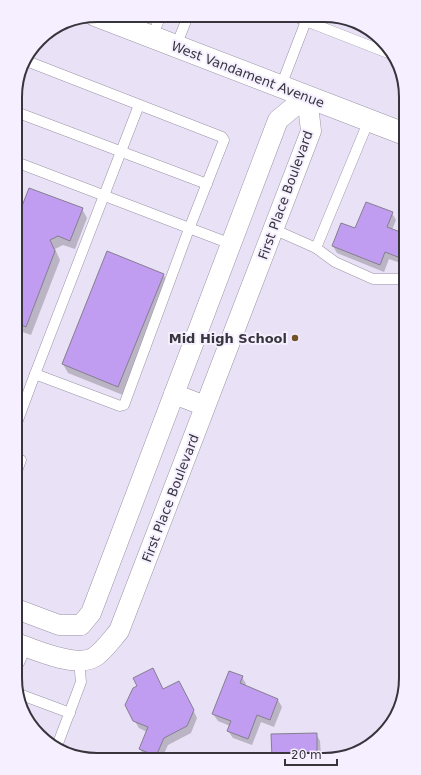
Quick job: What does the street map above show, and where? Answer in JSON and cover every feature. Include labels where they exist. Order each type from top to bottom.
[{"type":"street","name":"West Vandament Avenue","points":[[111,22],[399,132]]},
{"type":"street","name":"First Place Boulevard","points":[[22,651],[79,661],[95,657],[119,631],[311,131],[306,96]]},
{"type":"street","points":[[22,611],[59,625],[81,625],[91,613],[278,120],[306,96]]},
{"type":"street","points":[[231,244],[263,257]]},
{"type":"street","points":[[174,394],[205,406]]},
{"type":"lane","points":[[152,37],[158,22]]},
{"type":"lane","points":[[176,46],[186,22]]},
{"type":"lane","points":[[281,86],[306,22]]},
{"type":"lane","points":[[309,22],[382,51]]},
{"type":"lane","points":[[31,63],[222,137],[224,140],[124,405],[120,406],[36,374]]},
{"type":"lane","points":[[22,410],[138,105]]},
{"type":"lane","points":[[22,114],[207,184]]},
{"type":"lane","points":[[316,248],[369,120]]},
{"type":"lane","points":[[22,164],[231,244]]},
{"type":"lane","points":[[273,230],[316,248],[335,262],[373,279],[399,279]]},
{"type":"lane","points":[[59,742],[81,682],[79,661]]},
{"type":"lane","points":[[24,696],[70,713]]},
{"type":"building","points":[[29,188],[83,208],[70,241],[58,236],[50,240],[55,251],[26,327],[22,325],[22,206]]},
{"type":"building","points":[[366,202],[393,212],[387,227],[399,232],[399,257],[385,252],[380,265],[332,246],[341,223],[355,228]]},
{"type":"building","points":[[107,251],[164,274],[118,387],[62,364]]},
{"type":"building","points":[[153,668],[163,689],[179,681],[194,710],[187,726],[164,738],[157,753],[149,753],[139,749],[148,727],[133,721],[125,705],[133,688],[137,686],[133,678]]},
{"type":"building","points":[[229,671],[243,676],[240,683],[278,699],[270,720],[257,715],[248,739],[227,731],[231,721],[212,714]]},
{"type":"building","points":[[317,733],[317,753],[272,753],[271,734]]},
{"type":"place","name":"Mid High School","points":[[295,338]]}]
